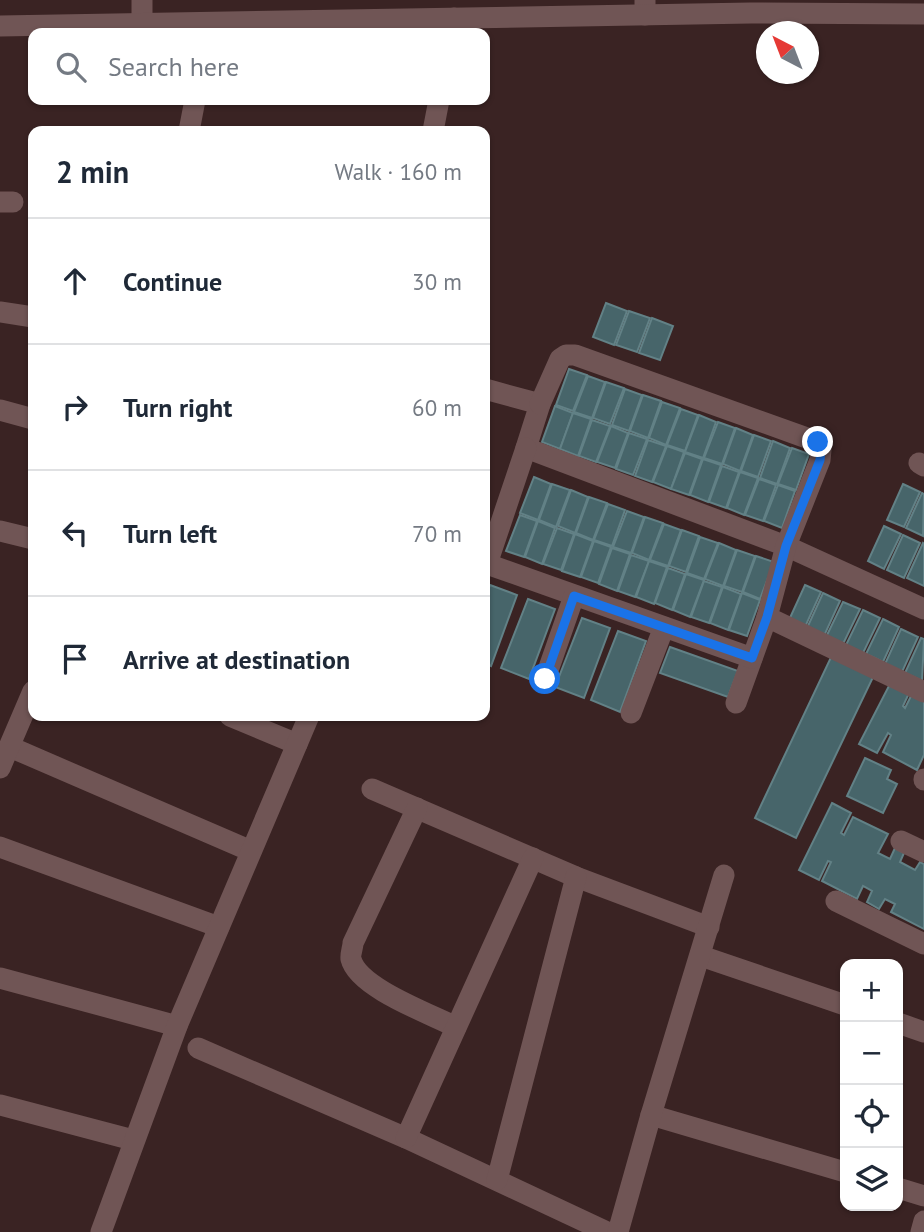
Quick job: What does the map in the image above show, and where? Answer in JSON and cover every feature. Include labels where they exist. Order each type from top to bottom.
[{"type":"street","points":[[142,0],[142,22]]},
{"type":"street","points":[[0,26],[142,22],[208,27],[453,26],[645,7],[924,13]]},
{"type":"street","points":[[190,126],[194,105]]},
{"type":"street","points":[[434,126],[438,105]]},
{"type":"street","points":[[0,312],[28,316]]},
{"type":"street","points":[[490,555],[540,404],[560,359],[566,355],[575,355],[806,435],[818,442],[820,460],[786,546],[767,617],[736,703]]},
{"type":"street","points":[[490,390],[540,404]]},
{"type":"street","points":[[0,410],[28,418]]},
{"type":"street","points":[[526,448],[786,546],[924,609]]},
{"type":"street","points":[[0,530],[28,538]]},
{"type":"street","points":[[490,568],[752,658]]},
{"type":"street","points":[[545,679],[574,596]]},
{"type":"street","points":[[767,617],[924,692]]},
{"type":"street","points":[[631,713],[664,627]]},
{"type":"street","points":[[0,768],[28,703]]},
{"type":"street","points":[[242,721],[297,744]]},
{"type":"street","points":[[101,1232],[177,1026],[307,721]]},
{"type":"street","points":[[10,747],[251,851]]},
{"type":"street","points":[[372,789],[576,877],[709,927]]},
{"type":"street","points":[[417,808],[353,943],[351,958],[360,973],[376,987],[456,1027]]},
{"type":"street","points":[[901,841],[924,852]]},
{"type":"street","points":[[0,847],[219,927]]},
{"type":"street","points":[[406,1138],[533,858]]},
{"type":"street","points":[[618,1232],[724,875]]},
{"type":"street","points":[[497,1180],[576,877]]},
{"type":"street","points":[[836,901],[924,944]]},
{"type":"street","points":[[701,956],[840,1003]]},
{"type":"street","points":[[0,978],[177,1026]]},
{"type":"street","points":[[903,1025],[924,1032]]},
{"type":"street","points":[[198,1048],[406,1138],[607,1232]]},
{"type":"street","points":[[0,1105],[133,1140]]},
{"type":"street","points":[[651,1115],[840,1171]]},
{"type":"street","points":[[903,1190],[924,1196]]},
{"type":"street","points":[[921,1232],[924,1221]]},
{"type":"building","points":[[606,303],[627,311],[614,345],[593,337]]},
{"type":"building","points":[[629,311],[650,318],[637,352],[616,345]]},
{"type":"building","points":[[652,318],[673,326],[660,360],[639,353]]},
{"type":"building","points":[[569,369],[587,375],[573,411],[556,405]]},
{"type":"building","points":[[588,376],[605,382],[592,418],[574,412]]},
{"type":"building","points":[[606,382],[624,388],[610,424],[593,418]]},
{"type":"building","points":[[625,389],[642,395],[629,431],[612,425]]},
{"type":"building","points":[[643,395],[661,401],[648,438],[630,431]]},
{"type":"building","points":[[662,402],[680,408],[666,445],[649,438]]},
{"type":"building","points":[[555,406],[573,413],[560,449],[542,442]]},
{"type":"building","points":[[681,409],[698,415],[685,451],[667,445]]},
{"type":"building","points":[[573,413],[591,419],[578,456],[560,449]]},
{"type":"building","points":[[699,415],[716,422],[703,458],[685,452]]},
{"type":"building","points":[[592,420],[610,426],[596,462],[579,456]]},
{"type":"building","points":[[718,422],[735,428],[722,464],[704,458]]},
{"type":"building","points":[[611,426],[628,433],[615,468],[597,462]]},
{"type":"building","points":[[736,428],[753,435],[740,471],[723,464]]},
{"type":"building","points":[[629,433],[647,439],[633,475],[616,469]]},
{"type":"building","points":[[754,435],[771,441],[758,477],[741,471]]},
{"type":"building","points":[[648,440],[666,446],[652,482],[635,476]]},
{"type":"building","points":[[773,441],[790,448],[777,484],[760,478]]},
{"type":"building","points":[[667,446],[684,452],[671,489],[653,482]]},
{"type":"building","points":[[792,448],[809,454],[796,490],[778,484]]},
{"type":"building","points":[[685,453],[702,459],[689,495],[671,489]]},
{"type":"building","points":[[703,459],[721,465],[708,502],[690,495]]},
{"type":"building","points":[[722,466],[739,472],[726,508],[709,502]]},
{"type":"building","points":[[740,472],[758,478],[744,515],[727,508]]},
{"type":"building","points":[[534,477],[551,484],[538,520],[520,513]]},
{"type":"building","points":[[759,479],[776,485],[763,521],[745,515]]},
{"type":"building","points":[[552,484],[570,490],[556,527],[539,520]]},
{"type":"building","points":[[903,484],[920,492],[904,527],[887,520]]},
{"type":"building","points":[[778,485],[795,491],[782,528],[764,521]]},
{"type":"building","points":[[571,490],[588,497],[575,533],[558,526]]},
{"type":"building","points":[[922,493],[924,494],[923,536],[906,528]]},
{"type":"building","points":[[589,497],[607,503],[593,540],[576,533]]},
{"type":"building","points":[[608,504],[625,510],[612,546],[594,540]]},
{"type":"building","points":[[627,511],[644,517],[631,553],[613,547]]},
{"type":"building","points":[[520,515],[537,521],[524,557],[506,551]]},
{"type":"building","points":[[645,517],[663,523],[649,560],[632,553]]},
{"type":"building","points":[[538,521],[555,528],[542,564],[525,557]]},
{"type":"building","points":[[664,524],[681,530],[668,566],[650,560]]},
{"type":"building","points":[[884,526],[901,534],[884,569],[868,561]]},
{"type":"building","points":[[557,528],[574,534],[561,570],[543,564]]},
{"type":"building","points":[[682,530],[699,536],[686,572],[669,566]]},
{"type":"building","points":[[575,534],[593,541],[580,577],[562,571]]},
{"type":"building","points":[[903,535],[920,543],[904,578],[887,570]]},
{"type":"building","points":[[700,537],[718,543],[704,579],[687,573]]},
{"type":"building","points":[[594,541],[611,547],[598,583],[581,577]]},
{"type":"building","points":[[719,543],[736,550],[723,586],[705,579]]},
{"type":"building","points":[[924,544],[924,586],[907,578]]},
{"type":"building","points":[[612,548],[630,554],[617,591],[599,584]]},
{"type":"building","points":[[737,550],[755,556],[742,592],[724,586]]},
{"type":"building","points":[[631,555],[649,561],[635,597],[618,591]]},
{"type":"building","points":[[756,556],[774,562],[760,599],[743,592]]},
{"type":"building","points":[[649,561],[667,567],[654,604],[636,597]]},
{"type":"building","points":[[668,568],[685,574],[672,610],[655,603]]},
{"type":"building","points":[[686,574],[704,580],[690,617],[673,610]]},
{"type":"building","points":[[704,581],[722,587],[709,623],[691,617]]},
{"type":"building","points":[[490,585],[517,595],[490,666]]},
{"type":"building","points":[[805,585],[821,592],[805,627],[789,620]]},
{"type":"building","points":[[723,587],[741,594],[728,630],[710,623]]},
{"type":"building","points":[[742,593],[760,600],[747,636],[729,630]]},
{"type":"building","points":[[823,593],[840,601],[824,636],[807,628]]},
{"type":"building","points":[[528,599],[555,609],[529,679],[501,668]]},
{"type":"building","points":[[843,602],[860,609],[843,644],[826,637]]},
{"type":"building","points":[[863,610],[880,618],[863,653],[846,645]]},
{"type":"building","points":[[582,618],[610,628],[584,698],[555,687]]},
{"type":"building","points":[[883,619],[899,627],[883,662],[866,654]]},
{"type":"building","points":[[901,629],[918,637],[902,672],[885,664]]},
{"type":"building","points":[[618,631],[646,641],[620,712],[591,700]]},
{"type":"building","points":[[921,638],[924,639],[922,681],[905,673]]},
{"type":"building","points":[[670,647],[738,671],[728,697],[660,673]]},
{"type":"building","points":[[833,653],[875,673],[796,838],[755,818]]},
{"type":"building","points":[[892,680],[911,689],[903,706],[905,708],[914,690],[924,695],[924,755],[917,770],[883,752],[891,735],[888,733],[877,753],[859,744]]},
{"type":"building","points":[[865,758],[891,770],[887,779],[897,784],[883,813],[847,796]]},
{"type":"building","points":[[832,803],[851,813],[841,833],[844,835],[853,817],[888,834],[878,853],[890,859],[895,848],[904,853],[900,862],[915,870],[920,862],[924,864],[924,929],[891,912],[895,904],[885,899],[879,909],[867,902],[872,891],[863,886],[857,899],[822,881],[831,862],[828,861],[819,880],[799,870]]},
{"type":"route","points":[[545,679],[574,596],[752,658],[767,617],[786,546],[820,460],[818,442]]}]
